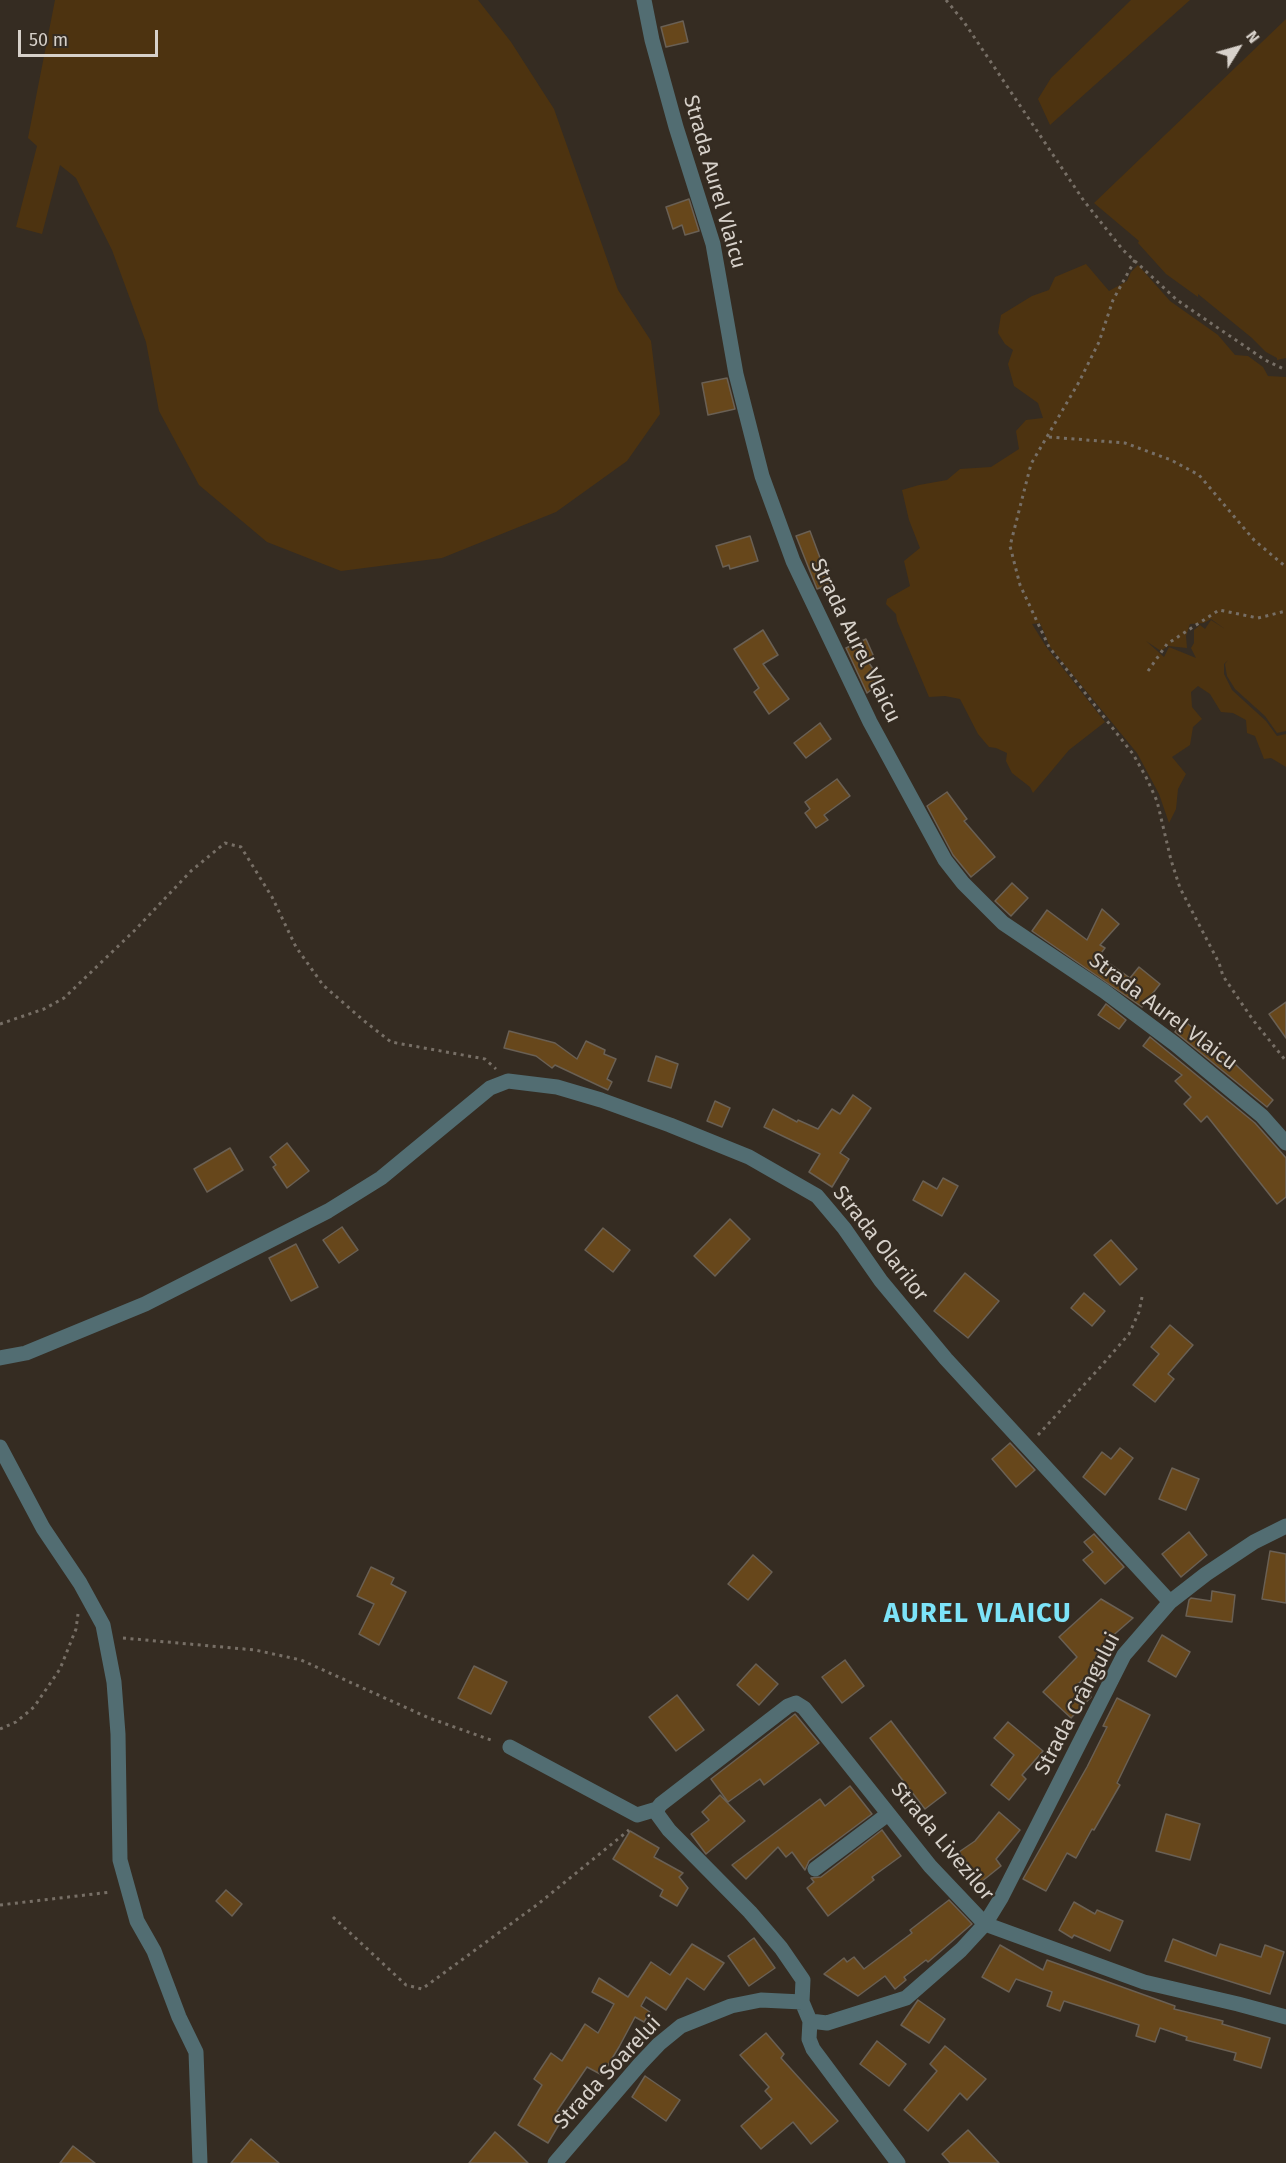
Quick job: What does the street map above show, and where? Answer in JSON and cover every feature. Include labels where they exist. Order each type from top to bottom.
[{"type":"street","name":"Strada Aurel Vlaicu","points":[[644,0],[652,40],[676,127],[713,244],[724,294],[736,374],[762,476],[792,561],[870,722],[945,860],[963,883],[1004,923],[1104,991],[1175,1044],[1262,1116],[1286,1143]]},
{"type":"street","points":[[0,1358],[26,1353],[145,1304],[328,1211],[381,1178],[490,1088],[508,1081]]},
{"type":"street","name":"Strada Olarilor","points":[[508,1081],[557,1087],[670,1125],[749,1157],[817,1196],[833,1214],[900,1305],[946,1359],[1170,1602]]},
{"type":"street","points":[[0,1447],[43,1528],[80,1583],[103,1625],[114,1682],[118,1734],[120,1860],[137,1921],[154,1951],[179,2017],[196,2052],[200,2163]]},
{"type":"street","name":"Strada Crângului","points":[[810,2021],[827,2023],[906,1998],[943,1966],[985,1924],[1001,1898],[1124,1655],[1170,1602],[1234,1555],[1286,1526]]},
{"type":"street","name":"Strada Livezilor","points":[[659,1807],[788,1706],[796,1703],[804,1708],[930,1866],[985,1924],[1144,1982],[1286,2018]]},
{"type":"street","points":[[510,1747],[637,1815],[659,1807],[658,1815],[669,1830],[750,1912],[781,1948],[803,1980],[802,2002],[810,2021],[809,2039],[813,2049],[898,2163]]},
{"type":"street","points":[[815,1869],[888,1814]]},
{"type":"street","name":"Strada Soarelui","points":[[555,2163],[646,2057],[681,2026],[731,2006],[761,2000],[802,2002]]},
{"type":"path","points":[[946,0],[964,22],[1084,201],[1123,250],[1177,300],[1266,360],[1286,370]]},
{"type":"path","points":[[1135,260],[1113,300],[1099,342],[1031,464],[1010,546],[1020,585],[1049,648],[1133,754],[1157,801],[1171,860],[1186,902],[1232,990],[1286,1061]]},
{"type":"path","points":[[1048,437],[1125,442],[1171,460],[1199,475],[1254,540],[1286,567]]},
{"type":"path","points":[[1148,671],[1167,644],[1219,610],[1258,618],[1286,611]]},
{"type":"path","points":[[0,1024],[44,1009],[64,998],[134,931],[191,871],[225,843],[241,848],[272,897],[296,946],[323,985],[363,1020],[391,1042],[485,1059],[508,1081]]},
{"type":"path","points":[[1028,1447],[1129,1334],[1139,1312],[1142,1297]]},
{"type":"path","points":[[0,1729],[16,1722],[34,1707],[60,1669],[76,1629],[80,1583]]},
{"type":"path","points":[[103,1625],[120,1638],[255,1650],[301,1660],[429,1718],[510,1747]]},
{"type":"path","points":[[333,1917],[406,1985],[422,1989],[538,1904],[659,1807]]},
{"type":"path","points":[[0,1905],[128,1890]]},
{"type":"shaded area","points":[[55,0],[478,0],[511,42],[554,109],[618,290],[651,341],[660,414],[627,461],[556,512],[442,558],[341,571],[267,542],[199,485],[159,411],[146,342],[112,250],[76,178],[60,165],[42,234],[16,227],[37,146],[28,138]]},
{"type":"shaded area","points":[[1131,0],[1190,0],[1050,125],[1038,99],[1051,78]]},
{"type":"shaded area","points":[[1286,19],[1286,358],[1277,360],[1198,294],[1198,297],[1166,274],[1138,243],[1139,241],[1094,203]]},
{"type":"shaded area","points":[[1086,264],[1109,291],[1127,281],[1131,272],[1138,265],[1170,301],[1218,335],[1235,355],[1248,356],[1263,367],[1268,376],[1286,377],[1286,731],[1277,733],[1265,716],[1235,689],[1227,676],[1225,664],[1228,660],[1224,664],[1224,674],[1232,690],[1266,721],[1277,736],[1286,734],[1286,767],[1271,758],[1264,759],[1255,736],[1247,733],[1246,720],[1233,713],[1221,712],[1210,694],[1198,686],[1191,692],[1192,707],[1202,719],[1193,727],[1190,745],[1172,757],[1186,774],[1178,789],[1176,809],[1169,823],[1159,794],[1137,753],[1050,647],[1040,623],[1032,624],[1047,648],[1105,722],[1069,750],[1033,793],[1030,787],[1012,773],[1006,761],[1007,753],[989,747],[978,734],[960,699],[945,696],[929,697],[896,614],[886,604],[887,599],[910,586],[904,561],[920,548],[909,520],[902,490],[947,480],[960,469],[991,467],[1019,449],[1016,431],[1026,420],[1043,418],[1038,403],[1014,386],[1008,364],[1013,350],[1005,344],[998,333],[1001,315],[1032,296],[1049,290],[1055,277]],"holes":[[[1211,619],[1225,629],[1211,620],[1205,629],[1200,625],[1194,630],[1194,643],[1191,648],[1196,658],[1169,647],[1164,657],[1146,641],[1161,651],[1168,646],[1187,648],[1186,636],[1190,624],[1204,623]]]},
{"type":"building","points":[[683,21],[688,42],[666,47],[661,27]]},
{"type":"building","points":[[689,199],[699,231],[685,235],[682,225],[673,229],[666,207]]},
{"type":"building","points":[[727,378],[735,409],[708,415],[702,383]]},
{"type":"building","points":[[810,531],[825,571],[827,570],[833,583],[817,589],[796,536]]},
{"type":"building","points":[[750,536],[758,561],[730,569],[729,565],[723,567],[716,546]]},
{"type":"building","points":[[763,630],[778,655],[763,664],[789,699],[769,714],[754,692],[759,688],[734,649]]},
{"type":"building","points":[[866,639],[874,657],[867,660],[882,682],[867,693],[846,648]]},
{"type":"building","points":[[820,723],[831,739],[806,758],[794,743]]},
{"type":"building","points":[[837,779],[850,796],[824,815],[828,820],[816,828],[805,813],[810,809],[805,802]]},
{"type":"building","points":[[947,792],[967,819],[964,821],[995,857],[971,877],[953,855],[927,806]]},
{"type":"building","points":[[1012,883],[1028,898],[1011,916],[995,901]]},
{"type":"building","points":[[1102,909],[1119,924],[1100,945],[1105,948],[1099,956],[1130,978],[1139,967],[1160,984],[1142,1007],[1032,931],[1047,910],[1087,940]]},
{"type":"building","points":[[1286,1002],[1286,1038],[1269,1014]]},
{"type":"building","points":[[1106,1004],[1126,1020],[1119,1029],[1098,1015]]},
{"type":"building","points":[[1183,1020],[1236,1062],[1235,1064],[1273,1100],[1267,1107],[1175,1032]]},
{"type":"building","points":[[509,1031],[555,1043],[577,1059],[586,1041],[605,1050],[604,1054],[616,1059],[607,1079],[612,1082],[608,1090],[555,1065],[552,1068],[536,1056],[504,1048]]},
{"type":"building","points":[[1150,1037],[1255,1123],[1286,1158],[1286,1197],[1277,1204],[1207,1116],[1201,1122],[1184,1104],[1191,1097],[1175,1081],[1182,1075],[1143,1046]]},
{"type":"building","points":[[656,1056],[678,1064],[671,1088],[648,1081]]},
{"type":"building","points":[[853,1095],[871,1108],[840,1153],[849,1159],[832,1187],[809,1172],[820,1154],[764,1127],[773,1109],[797,1122],[798,1120],[818,1129],[832,1109],[840,1114]]},
{"type":"building","points":[[715,1101],[730,1108],[722,1127],[707,1121]]},
{"type":"building","points":[[287,1143],[309,1171],[287,1188],[273,1167],[276,1165],[270,1157]]},
{"type":"building","points":[[230,1148],[243,1170],[207,1192],[194,1169]]},
{"type":"building","points":[[943,1178],[958,1186],[942,1216],[913,1200],[923,1181],[937,1189]]},
{"type":"building","points":[[730,1219],[750,1239],[715,1276],[694,1256]]},
{"type":"building","points":[[342,1227],[358,1250],[339,1263],[323,1240]]},
{"type":"building","points":[[603,1228],[630,1250],[613,1272],[585,1250]]},
{"type":"building","points":[[1111,1240],[1137,1269],[1120,1285],[1094,1255]]},
{"type":"building","points":[[296,1244],[318,1287],[291,1301],[269,1258]]},
{"type":"building","points":[[965,1273],[999,1301],[968,1338],[934,1311]]},
{"type":"building","points":[[1084,1293],[1105,1311],[1092,1326],[1071,1308]]},
{"type":"building","points":[[1170,1325],[1193,1345],[1168,1374],[1174,1379],[1155,1402],[1133,1385],[1159,1354],[1151,1347]]},
{"type":"building","points":[[1010,1443],[1035,1470],[1016,1487],[992,1459]]},
{"type":"building","points":[[1120,1448],[1133,1458],[1105,1495],[1083,1477],[1102,1452],[1111,1459]]},
{"type":"building","points":[[1172,1468],[1199,1479],[1186,1510],[1159,1499]]},
{"type":"building","points":[[1189,1532],[1207,1555],[1181,1577],[1162,1554]]},
{"type":"building","points":[[1094,1534],[1124,1567],[1105,1584],[1083,1560],[1093,1552],[1084,1542]]},
{"type":"building","points":[[1270,1551],[1286,1554],[1286,1603],[1262,1599]]},
{"type":"building","points":[[753,1555],[772,1572],[748,1600],[728,1584]]},
{"type":"building","points":[[371,1567],[394,1578],[391,1584],[406,1592],[379,1645],[359,1634],[374,1604],[357,1596]]},
{"type":"building","points":[[1212,1591],[1235,1595],[1232,1622],[1186,1616],[1191,1598],[1211,1601]]},
{"type":"building","points":[[1101,1599],[1133,1618],[1101,1646],[1109,1656],[1078,1684],[1091,1697],[1071,1718],[1043,1692],[1077,1657],[1059,1637]]},
{"type":"building","points":[[1162,1635],[1190,1652],[1176,1677],[1148,1661]]},
{"type":"building","points":[[845,1660],[864,1686],[842,1703],[822,1677]]},
{"type":"building","points":[[756,1664],[778,1684],[759,1705],[737,1685]]},
{"type":"building","points":[[474,1666],[507,1682],[491,1714],[458,1698]]},
{"type":"building","points":[[677,1695],[704,1730],[676,1751],[649,1717]]},
{"type":"building","points":[[1117,1698],[1150,1715],[1117,1783],[1120,1785],[1094,1830],[1092,1829],[1076,1858],[1067,1853],[1046,1891],[1023,1879],[1087,1767],[1107,1727],[1103,1726]]},
{"type":"building","points":[[795,1714],[819,1743],[764,1785],[760,1779],[728,1802],[711,1779]]},
{"type":"building","points":[[891,1721],[946,1793],[925,1809],[870,1738]]},
{"type":"building","points":[[1008,1722],[1043,1751],[1022,1775],[1026,1779],[1009,1800],[991,1785],[1014,1755],[994,1738]]},
{"type":"building","points":[[850,1786],[872,1814],[809,1861],[805,1870],[792,1852],[786,1857],[778,1847],[746,1879],[732,1865],[820,1799],[825,1806]]},
{"type":"building","points":[[720,1795],[745,1821],[706,1854],[691,1834],[709,1820],[702,1812]]},
{"type":"building","points":[[999,1812],[1020,1830],[996,1859],[1001,1866],[981,1882],[959,1852],[975,1841]]},
{"type":"building","points":[[1166,1814],[1200,1824],[1190,1860],[1156,1851]]},
{"type":"building","points":[[882,1830],[901,1856],[872,1877],[874,1880],[828,1916],[807,1888],[814,1882],[811,1878],[821,1877]]},
{"type":"building","points":[[630,1831],[659,1848],[654,1857],[683,1873],[679,1877],[688,1888],[677,1906],[660,1896],[663,1890],[613,1859]]},
{"type":"building","points":[[226,1890],[242,1904],[232,1916],[216,1901]]},
{"type":"building","points":[[949,1900],[972,1924],[928,1962],[926,1960],[904,1977],[906,1980],[895,1989],[885,1976],[858,1996],[824,1974],[844,1958],[847,1962],[854,1957],[864,1969],[912,1933],[910,1930]]},
{"type":"building","points":[[1074,1902],[1095,1914],[1097,1910],[1123,1921],[1110,1951],[1074,1935],[1072,1938],[1059,1930]]},
{"type":"building","points":[[754,1938],[775,1968],[749,1986],[728,1956]]},
{"type":"building","points":[[1173,1939],[1216,1956],[1220,1944],[1261,1957],[1265,1945],[1284,1952],[1270,1994],[1165,1961]]},
{"type":"building","points":[[692,1944],[724,1963],[704,1990],[687,1978],[666,2010],[646,1997],[641,2006],[650,2012],[644,2022],[635,2017],[602,2075],[587,2067],[557,2111],[564,2116],[548,2143],[518,2125],[542,2085],[534,2079],[551,2053],[562,2061],[585,2024],[598,2033],[614,2004],[592,1992],[599,1978],[628,1997],[651,1962],[670,1975]]},
{"type":"building","points":[[1000,1945],[1043,1970],[1047,1960],[1175,2006],[1174,2009],[1223,2021],[1222,2024],[1270,2038],[1261,2068],[1234,2060],[1236,2053],[1186,2040],[1187,2037],[1160,2028],[1155,2042],[1136,2036],[1139,2025],[1064,2001],[1060,2011],[1047,2006],[1052,1992],[1016,1979],[1009,1992],[982,1977]]},
{"type":"building","points":[[918,2000],[945,2019],[929,2043],[901,2025]]},
{"type":"building","points":[[766,2033],[784,2054],[781,2058],[838,2121],[811,2144],[793,2122],[761,2149],[741,2126],[772,2099],[765,2091],[769,2087],[740,2055]]},
{"type":"building","points":[[877,2041],[906,2064],[889,2086],[860,2064]]},
{"type":"building","points":[[945,2046],[986,2079],[967,2100],[960,2093],[928,2131],[904,2110],[937,2071],[930,2064]]},
{"type":"building","points":[[645,2076],[680,2100],[666,2121],[632,2097]]},
{"type":"building","points":[[968,2130],[999,2163],[950,2163],[942,2154]]},
{"type":"building","points":[[495,2132],[514,2149],[528,2163],[469,2163]]},
{"type":"building","points":[[251,2139],[279,2163],[231,2163]]},
{"type":"building","points":[[73,2146],[95,2163],[60,2163]]},
{"type":"district","name":"AUREL VLAICU","points":[[978,1614]]}]
